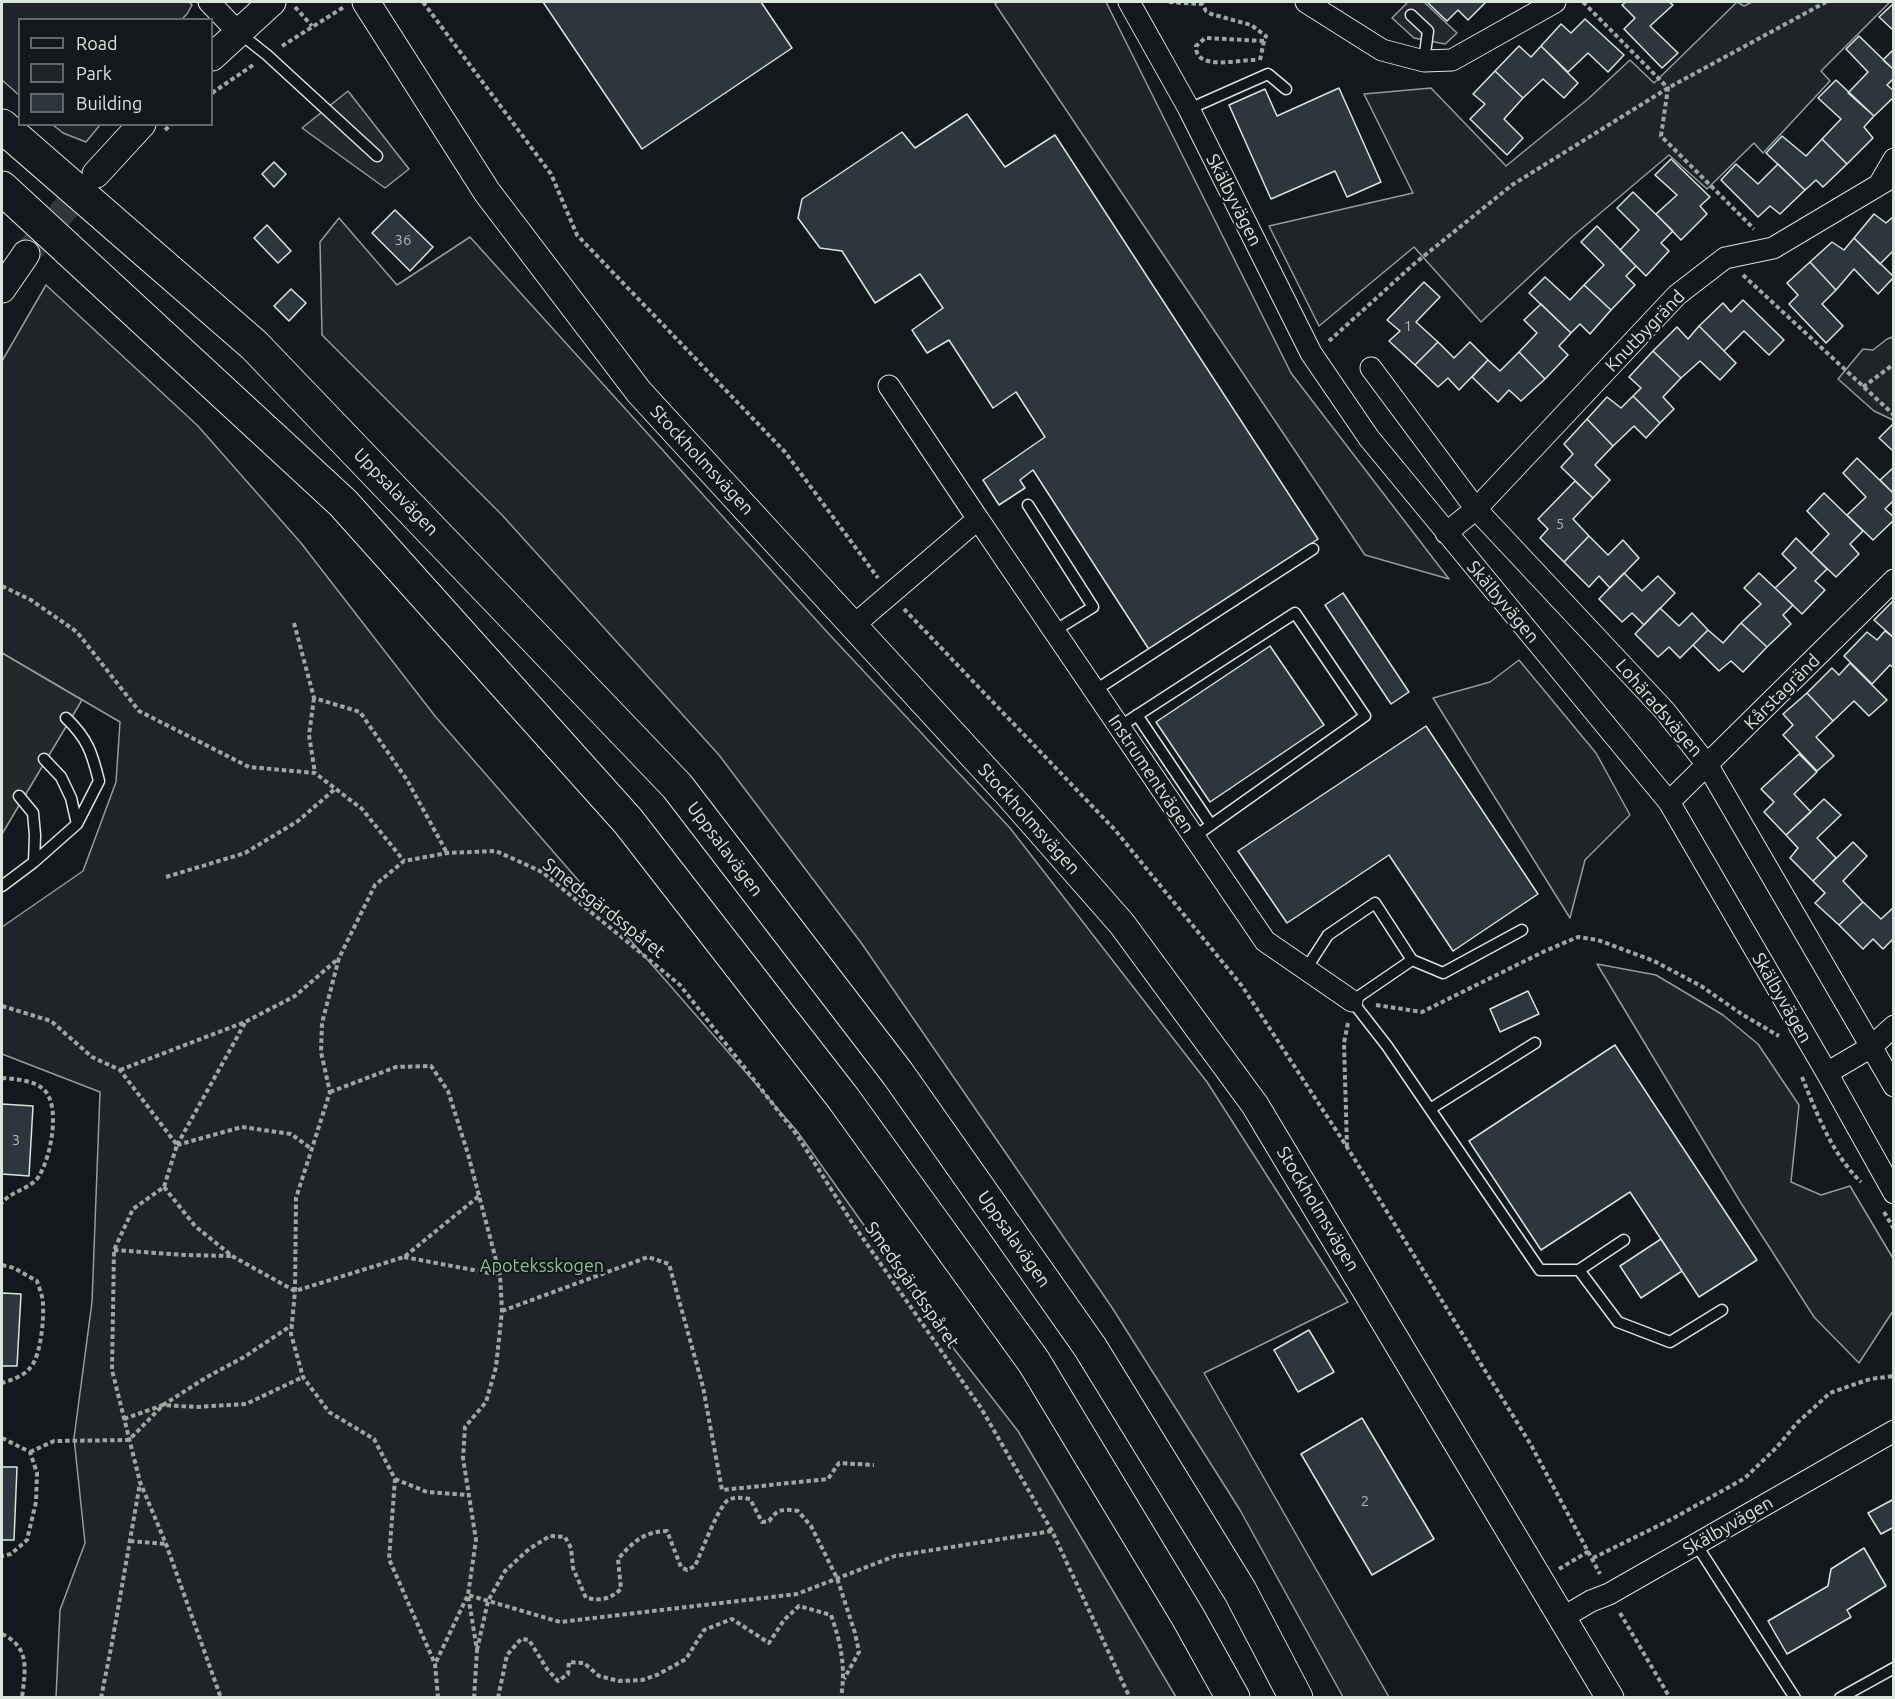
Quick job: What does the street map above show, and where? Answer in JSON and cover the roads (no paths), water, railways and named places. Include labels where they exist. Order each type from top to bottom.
[{"type":"highway","name":"Uppsalavägen","points":[[2,126],[254,345],[677,786],[898,1074],[1090,1347],[1240,1591],[1296,1698]]},
{"type":"highway","points":[[2,188],[343,503],[628,820],[843,1098],[1034,1362],[1188,1617],[1233,1698]]},
{"type":"street","points":[[209,2],[238,32]]},
{"type":"street","points":[[213,56],[272,2]]},
{"type":"street","name":"Stockholmsvägen","points":[[366,2],[487,192],[639,392],[1007,793],[1122,924],[1255,1105],[1610,1698]]},
{"type":"street","name":"Skälbyvägen","points":[[1129,2],[1189,109],[1311,353],[1369,438],[1669,802],[1827,1073],[1887,1199]]},
{"type":"street","points":[[1306,2],[1382,50],[1424,61],[1452,60],[1555,2]]},
{"type":"street","points":[[96,174],[140,126]]},
{"type":"street","name":"Knutbygränd","points":[[1446,533],[1476,509],[1677,295],[1725,258],[1773,248],[1887,180],[1893,159]]},
{"type":"street","points":[[2,289],[27,254]]},
{"type":"street","name":"Lohäradsvägen","points":[[1371,368],[1476,509],[1665,711],[1708,766],[1893,1086]]},
{"type":"street","name":"Instrumentvägen","points":[[889,386],[1094,691],[1128,721],[1202,831],[1265,941],[1352,1001]]},
{"type":"street","points":[[854,625],[978,519]]},
{"type":"street","name":"Kårstagränd","points":[[1669,802],[1708,766],[1893,580]]},
{"type":"street","points":[[1827,1073],[1871,1047],[1893,1026]]},
{"type":"street","name":"Skälbyvägen","points":[[1562,1618],[1893,1431]]},
{"type":"lane","points":[[1411,15],[1428,31],[1424,61]]},
{"type":"lane","points":[[238,32],[267,55],[377,156]]},
{"type":"lane","points":[[1189,109],[1268,74],[1286,89]]},
{"type":"lane","points":[[1028,505],[1093,607],[1054,631]]},
{"type":"lane","points":[[1094,691],[1313,549]]},
{"type":"lane","points":[[1128,721],[1295,614],[1365,716],[1202,831]]},
{"type":"lane","points":[[2,886],[34,862],[77,824],[99,781],[92,754],[80,732],[66,718]]},
{"type":"lane","points":[[44,759],[62,777],[71,798],[77,824]]},
{"type":"lane","points":[[20,796],[33,813],[34,862]]},
{"type":"lane","points":[[1306,969],[1328,935],[1375,903],[1412,960],[1443,974],[1522,930]]},
{"type":"lane","points":[[1412,960],[1352,1001],[1387,1046],[1540,1270],[1579,1270],[1624,1240]]},
{"type":"lane","points":[[1430,1109],[1535,1043]]},
{"type":"lane","points":[[1579,1270],[1618,1322],[1670,1342],[1722,1310]]},
{"type":"lane","points":[[1696,1544],[1795,1698]]},
{"type":"lane","points":[[1840,1698],[1893,1668]]},
{"type":"tunnel","points":[[26,254],[92,178]]},
{"type":"park label","name":"Apoteksskogen","points":[[542,1266]]}]
